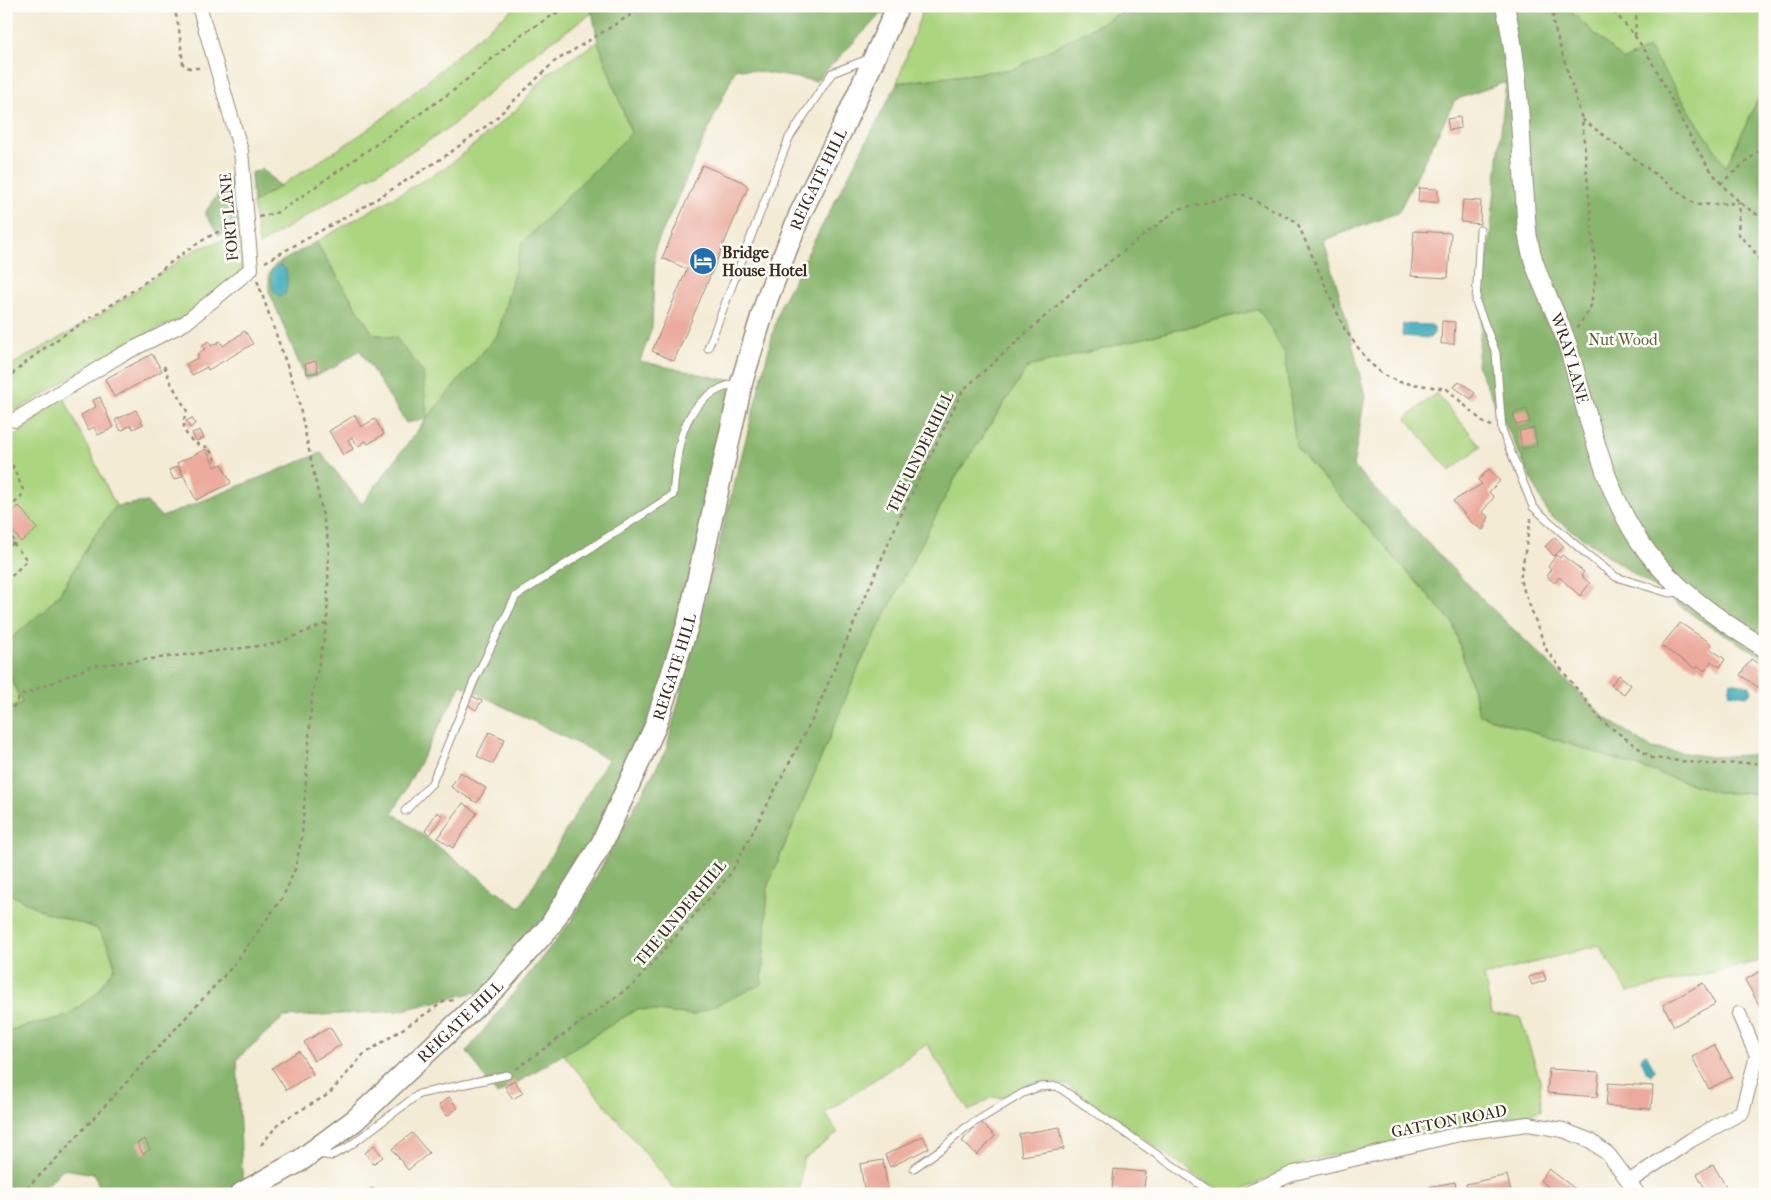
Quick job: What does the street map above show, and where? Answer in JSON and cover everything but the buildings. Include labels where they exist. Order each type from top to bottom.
[{"type":"main road","name":"REIGATE HILL","points":[[241,1194],[312,1152],[355,1120],[496,986],[550,926],[602,843],[655,727],[688,624],[742,381],[767,298],[800,214],[898,6]]},
{"type":"street","name":"FORT LANE","points":[[16,420],[119,356],[185,323],[251,269],[241,151],[200,6]]},
{"type":"street","name":"WRAY LANE","points":[[1505,6],[1510,27],[1517,91],[1529,243],[1567,344],[1597,447],[1631,528],[1647,552],[1667,575],[1686,592],[1765,648]]},
{"type":"street","points":[[1630,1181],[1691,1140],[1742,1112],[1757,1056],[1739,1014]]},
{"type":"street","name":"GATTON ROAD","points":[[1247,1194],[1294,1173],[1468,1132],[1528,1124],[1563,1130],[1591,1141],[1609,1155],[1638,1194]]},
{"type":"lane","points":[[708,348],[790,138],[832,74],[876,56]]},
{"type":"lane","points":[[1480,230],[1476,302],[1496,353],[1502,430],[1533,507],[1585,553],[1616,577],[1669,594],[1686,592]]},
{"type":"lane","points":[[405,811],[432,783],[474,681],[516,596],[673,495],[678,449],[692,412],[704,397],[723,386],[742,381]]},
{"type":"lane","points":[[312,1152],[331,1156],[348,1147],[420,1094],[506,1076]]},
{"type":"lane","points":[[914,1168],[944,1147],[966,1128],[1023,1093],[1039,1087],[1057,1086],[1214,1194]]},
{"type":"path","points":[[174,6],[180,29],[180,57],[183,64],[189,68],[216,65]]},
{"type":"path","points":[[6,380],[35,356],[142,284],[211,233],[246,220],[279,212],[454,90],[522,34],[568,6]]},
{"type":"path","points":[[21,1194],[65,1150],[232,967],[283,897],[295,869],[302,836],[312,697],[327,623],[329,545],[297,394],[251,269],[365,206],[444,157],[493,121],[554,62],[645,6]]},
{"type":"path","points":[[1553,6],[1553,23],[1582,119],[1596,276],[1590,309],[1567,344]]},
{"type":"path","points":[[1608,6],[1647,54],[1689,137],[1720,184],[1740,203],[1765,219]]},
{"type":"path","points":[[1635,38],[1637,6]]},
{"type":"path","points":[[1582,119],[1696,205],[1740,203]]},
{"type":"path","points":[[1720,184],[1765,146]]},
{"type":"path","name":"THE UNDERHILL","points":[[506,1076],[634,984],[731,873],[814,716],[898,521],[963,390],[1081,284],[1178,209],[1242,194],[1297,222],[1345,330],[1375,367],[1382,374],[1399,382],[1447,389],[1484,423],[1502,430]]},
{"type":"path","points":[[1740,203],[1738,234],[1754,251],[1765,270]]},
{"type":"path","points":[[164,366],[171,383],[187,411],[183,422],[187,436],[198,445],[208,447],[218,464]]},
{"type":"path","points":[[6,450],[24,490],[21,497],[6,511]]},
{"type":"path","points":[[1533,507],[1520,580],[1547,651],[1602,721],[1652,758],[1708,764],[1765,763]]},
{"type":"path","points":[[6,531],[15,542],[13,544],[27,560],[6,582]]},
{"type":"path","points":[[6,549],[13,544]]},
{"type":"path","points":[[6,713],[11,710],[20,696],[92,666],[275,644],[327,623]]},
{"type":"path","points":[[261,1145],[280,1122],[329,1094],[363,1055],[430,1010],[445,1001],[455,1000],[474,1007]]},
{"type":"green space","points":[[517,6],[591,6],[592,13],[536,52],[449,128],[259,245],[253,203],[374,125]]},
{"type":"green space","points":[[591,6],[898,6],[894,17],[882,13],[816,81],[736,68],[655,248],[652,328],[640,361],[722,379],[742,381],[688,624],[602,843],[496,987],[399,1011],[284,1017],[237,1059],[242,1172],[246,1192],[239,1194],[101,1194],[95,1174],[63,1169],[38,1194],[6,1194],[6,1031],[67,1016],[97,993],[115,967],[109,947],[96,928],[45,912],[6,892],[6,710],[22,703],[6,668],[6,643],[60,594],[92,539],[116,506],[147,502],[162,517],[321,453],[362,504],[426,419],[406,423],[360,350],[333,368],[306,380],[269,291],[269,273],[275,265],[316,242],[373,334],[396,338],[423,372],[427,418],[498,334],[522,243],[631,133],[598,42]],"holes":[[[461,685],[608,759],[520,908],[393,813]]]},
{"type":"green space","points":[[924,6],[1134,6],[1014,69],[897,83]]},
{"type":"green space","name":"Nut Wood","points":[[1134,6],[1571,6],[1573,14],[1624,60],[1649,48],[1726,167],[1765,84],[1765,658],[1709,626],[1548,514],[1477,365],[1506,82],[1455,100],[1398,213],[1324,240],[1348,325],[1365,396],[1353,466],[1485,602],[1606,718],[1651,748],[1711,757],[1765,754],[1765,793],[1719,793],[1480,715],[1453,623],[1296,447],[1285,354],[1259,309],[1028,367],[955,478],[860,664],[768,885],[762,984],[694,1015],[637,1009],[497,1095],[467,1051],[572,920],[666,750],[780,306],[897,83],[1014,69]]},
{"type":"green space","points":[[1571,6],[1765,6],[1765,84],[1726,167],[1649,48],[1624,60],[1573,14]]},
{"type":"green space","points":[[598,42],[631,133],[522,243],[498,334],[427,419],[396,338],[373,334],[316,242],[448,166],[516,110],[548,73]]},
{"type":"green space","points":[[263,169],[280,186],[253,203],[251,173]]},
{"type":"green space","points":[[234,171],[242,227],[219,236],[205,213]]},
{"type":"green space","points":[[244,234],[247,265],[193,314],[156,329],[117,350],[6,417],[6,368],[99,316],[196,249]]},
{"type":"green space","points":[[1260,309],[1285,354],[1296,447],[1453,623],[1480,715],[1719,793],[1765,793],[1765,960],[1628,992],[1599,945],[1484,976],[1492,1014],[1520,1017],[1540,1080],[1541,1111],[1310,1160],[1234,1194],[1224,1194],[1068,1086],[1047,1081],[1033,1083],[1003,1098],[992,1097],[969,1111],[927,1044],[825,1113],[838,1133],[803,1159],[799,1194],[679,1194],[563,1054],[637,1009],[694,1015],[762,983],[768,885],[860,664],[953,482],[1028,367]]},
{"type":"green space","points":[[1436,393],[1481,446],[1450,471],[1406,418]]},
{"type":"green space","points":[[63,396],[116,506],[92,539],[60,593],[41,613],[6,643],[6,443]]},
{"type":"green space","points":[[6,668],[23,703],[6,710]]},
{"type":"green space","points":[[6,892],[45,912],[96,928],[109,947],[115,967],[97,993],[67,1016],[6,1031]]},
{"type":"water","points":[[280,265],[286,269],[287,283],[285,294],[280,296],[273,288],[271,277],[272,270]]},
{"type":"water","points":[[1403,324],[1431,325],[1434,327],[1434,333],[1430,338],[1402,336]]},
{"type":"water","points":[[1731,682],[1750,686],[1752,691],[1747,696],[1729,693]]},
{"type":"water","points":[[1646,1053],[1654,1070],[1651,1075],[1647,1072],[1640,1057]]},
{"type":"place","name":"Bridge House Hotel","points":[[703,261]]}]
